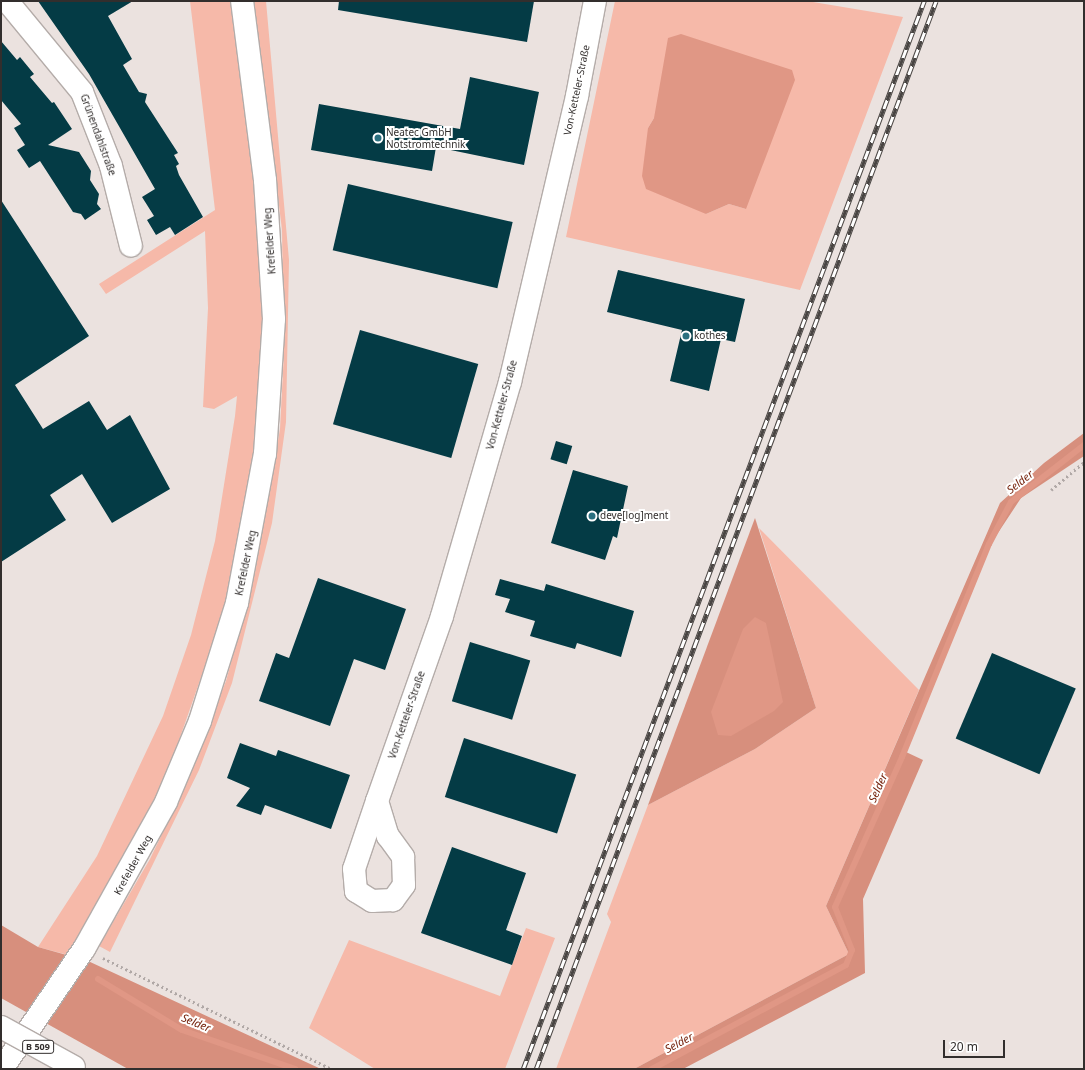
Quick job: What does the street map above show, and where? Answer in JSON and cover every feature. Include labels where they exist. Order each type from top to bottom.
[{"type":"street","name":"Grünendahlstraße","points":[[7,1],[82,92],[111,166],[130,246]]},
{"type":"street","name":"Krefelder Weg","points":[[2,1069],[84,949],[166,802],[200,721],[237,603],[253,528],[265,454],[274,319],[265,180],[242,1]]},
{"type":"street","name":"Von-Ketteler-Straße","points":[[377,801],[442,616],[510,382],[577,96],[595,1]]},
{"type":"street","name":"B 509","points":[[1,1026],[74,1067]]},
{"type":"path","points":[[1051,490],[1084,462]]},
{"type":"path","points":[[84,949],[332,1069]]},
{"type":"shaded area","points":[[190,1],[233,1],[261,249],[263,328],[251,484],[225,609],[170,766],[134,842],[68,955],[38,947],[97,856],[163,716],[191,635],[215,541],[235,416],[237,396],[214,409],[203,407],[208,308],[205,231],[106,294],[99,284],[215,210]]},
{"type":"shaded area","points":[[254,1],[266,1],[289,260],[286,422],[272,523],[232,683],[199,770],[110,952],[99,946],[150,859],[177,803],[226,681],[255,573],[280,429],[284,352],[282,230]]},
{"type":"shaded area","points":[[615,1],[807,1],[903,17],[800,290],[566,237]],"holes":[[[654,118],[746,209],[729,204],[706,214],[648,128]]]},
{"type":"shaded area","points":[[681,34],[792,70],[795,80],[746,209],[729,204],[706,214],[646,189],[642,176],[648,128],[654,118],[668,38]]},
{"type":"shaded area","points":[[1084,433],[1084,456],[1021,498],[990,545],[906,752],[923,760],[863,899],[865,973],[683,1069],[634,1069],[849,954],[826,906],[1000,503],[1044,463]]},
{"type":"shaded area","points":[[755,518],[816,708],[755,749],[648,805]]},
{"type":"shaded area","points":[[759,528],[919,690],[826,906],[849,954],[634,1069],[556,1069],[611,922],[607,914],[648,805],[755,749],[816,708]]},
{"type":"shaded area","points":[[755,617],[766,623],[783,702],[774,711],[731,736],[718,735],[711,712],[743,629]]},
{"type":"shaded area","points":[[1,925],[38,947],[88,961],[321,1069],[128,1069],[1,998]]},
{"type":"shaded area","points":[[526,928],[555,938],[505,1069],[375,1069],[309,1028],[349,940],[500,996]]},
{"type":"building","points":[[38,1],[133,1],[108,16],[132,59],[123,65],[139,92],[147,94],[145,102],[178,153],[174,155],[179,164],[176,166],[179,175],[203,217],[175,235],[170,227],[156,235],[147,220],[154,216],[142,197],[155,189],[89,74]]},
{"type":"building","points":[[339,1],[534,1],[527,42],[338,10]]},
{"type":"building","points":[[1,41],[17,60],[20,57],[34,74],[30,77],[52,103],[54,102],[72,129],[48,145],[79,152],[91,171],[90,180],[99,194],[97,204],[101,209],[85,220],[81,214],[73,212],[40,161],[29,168],[17,150],[25,145],[14,128],[21,124],[1,100]]},
{"type":"building","points":[[470,77],[539,92],[524,165],[436,147],[432,171],[311,150],[319,104],[460,129]]},
{"type":"building","points":[[348,184],[513,222],[497,288],[333,250]]},
{"type":"building","points":[[1,200],[89,336],[15,385],[43,429],[89,401],[107,430],[130,415],[170,489],[112,523],[82,474],[50,495],[66,520],[1,562]]},
{"type":"building","points":[[618,270],[745,299],[735,342],[721,339],[709,391],[670,381],[682,330],[607,312]]},
{"type":"building","points":[[360,330],[478,364],[451,458],[333,424]]},
{"type":"building","points":[[556,441],[572,446],[567,464],[550,459]]},
{"type":"building","points":[[573,470],[628,486],[617,538],[613,536],[605,560],[551,543]]},
{"type":"building","points":[[318,578],[406,609],[385,670],[354,659],[330,726],[259,701],[276,653],[289,658]]},
{"type":"building","points":[[500,579],[544,591],[546,584],[634,611],[621,657],[577,643],[575,649],[530,636],[535,621],[505,612],[510,599],[495,595]]},
{"type":"building","points":[[470,642],[530,660],[512,720],[452,701]]},
{"type":"building","points":[[992,653],[1076,689],[1039,774],[956,739]]},
{"type":"building","points":[[464,738],[576,774],[557,833],[445,797]]},
{"type":"building","points":[[240,743],[276,756],[278,750],[350,775],[331,829],[265,805],[261,815],[236,806],[250,788],[227,778]]},
{"type":"building","points":[[452,847],[526,873],[506,930],[522,936],[512,965],[421,933]]},
{"type":"waterway","name":"Selder","points":[[652,1069],[846,965],[852,950],[835,907],[902,757],[989,544],[1011,502],[1084,445]]},
{"type":"waterway","name":"Selder","points":[[98,979],[182,1030],[295,1069]]},
{"type":"railway","points":[[523,1069],[924,1]]},
{"type":"railway","points":[[536,1069],[936,1]]},
{"type":"place","name":"Neatec GmbH Notstromtechnik","points":[[378,138]]},
{"type":"place","name":"kothes","points":[[686,336]]},
{"type":"place","name":"deve[log]ment","points":[[592,516]]}]
